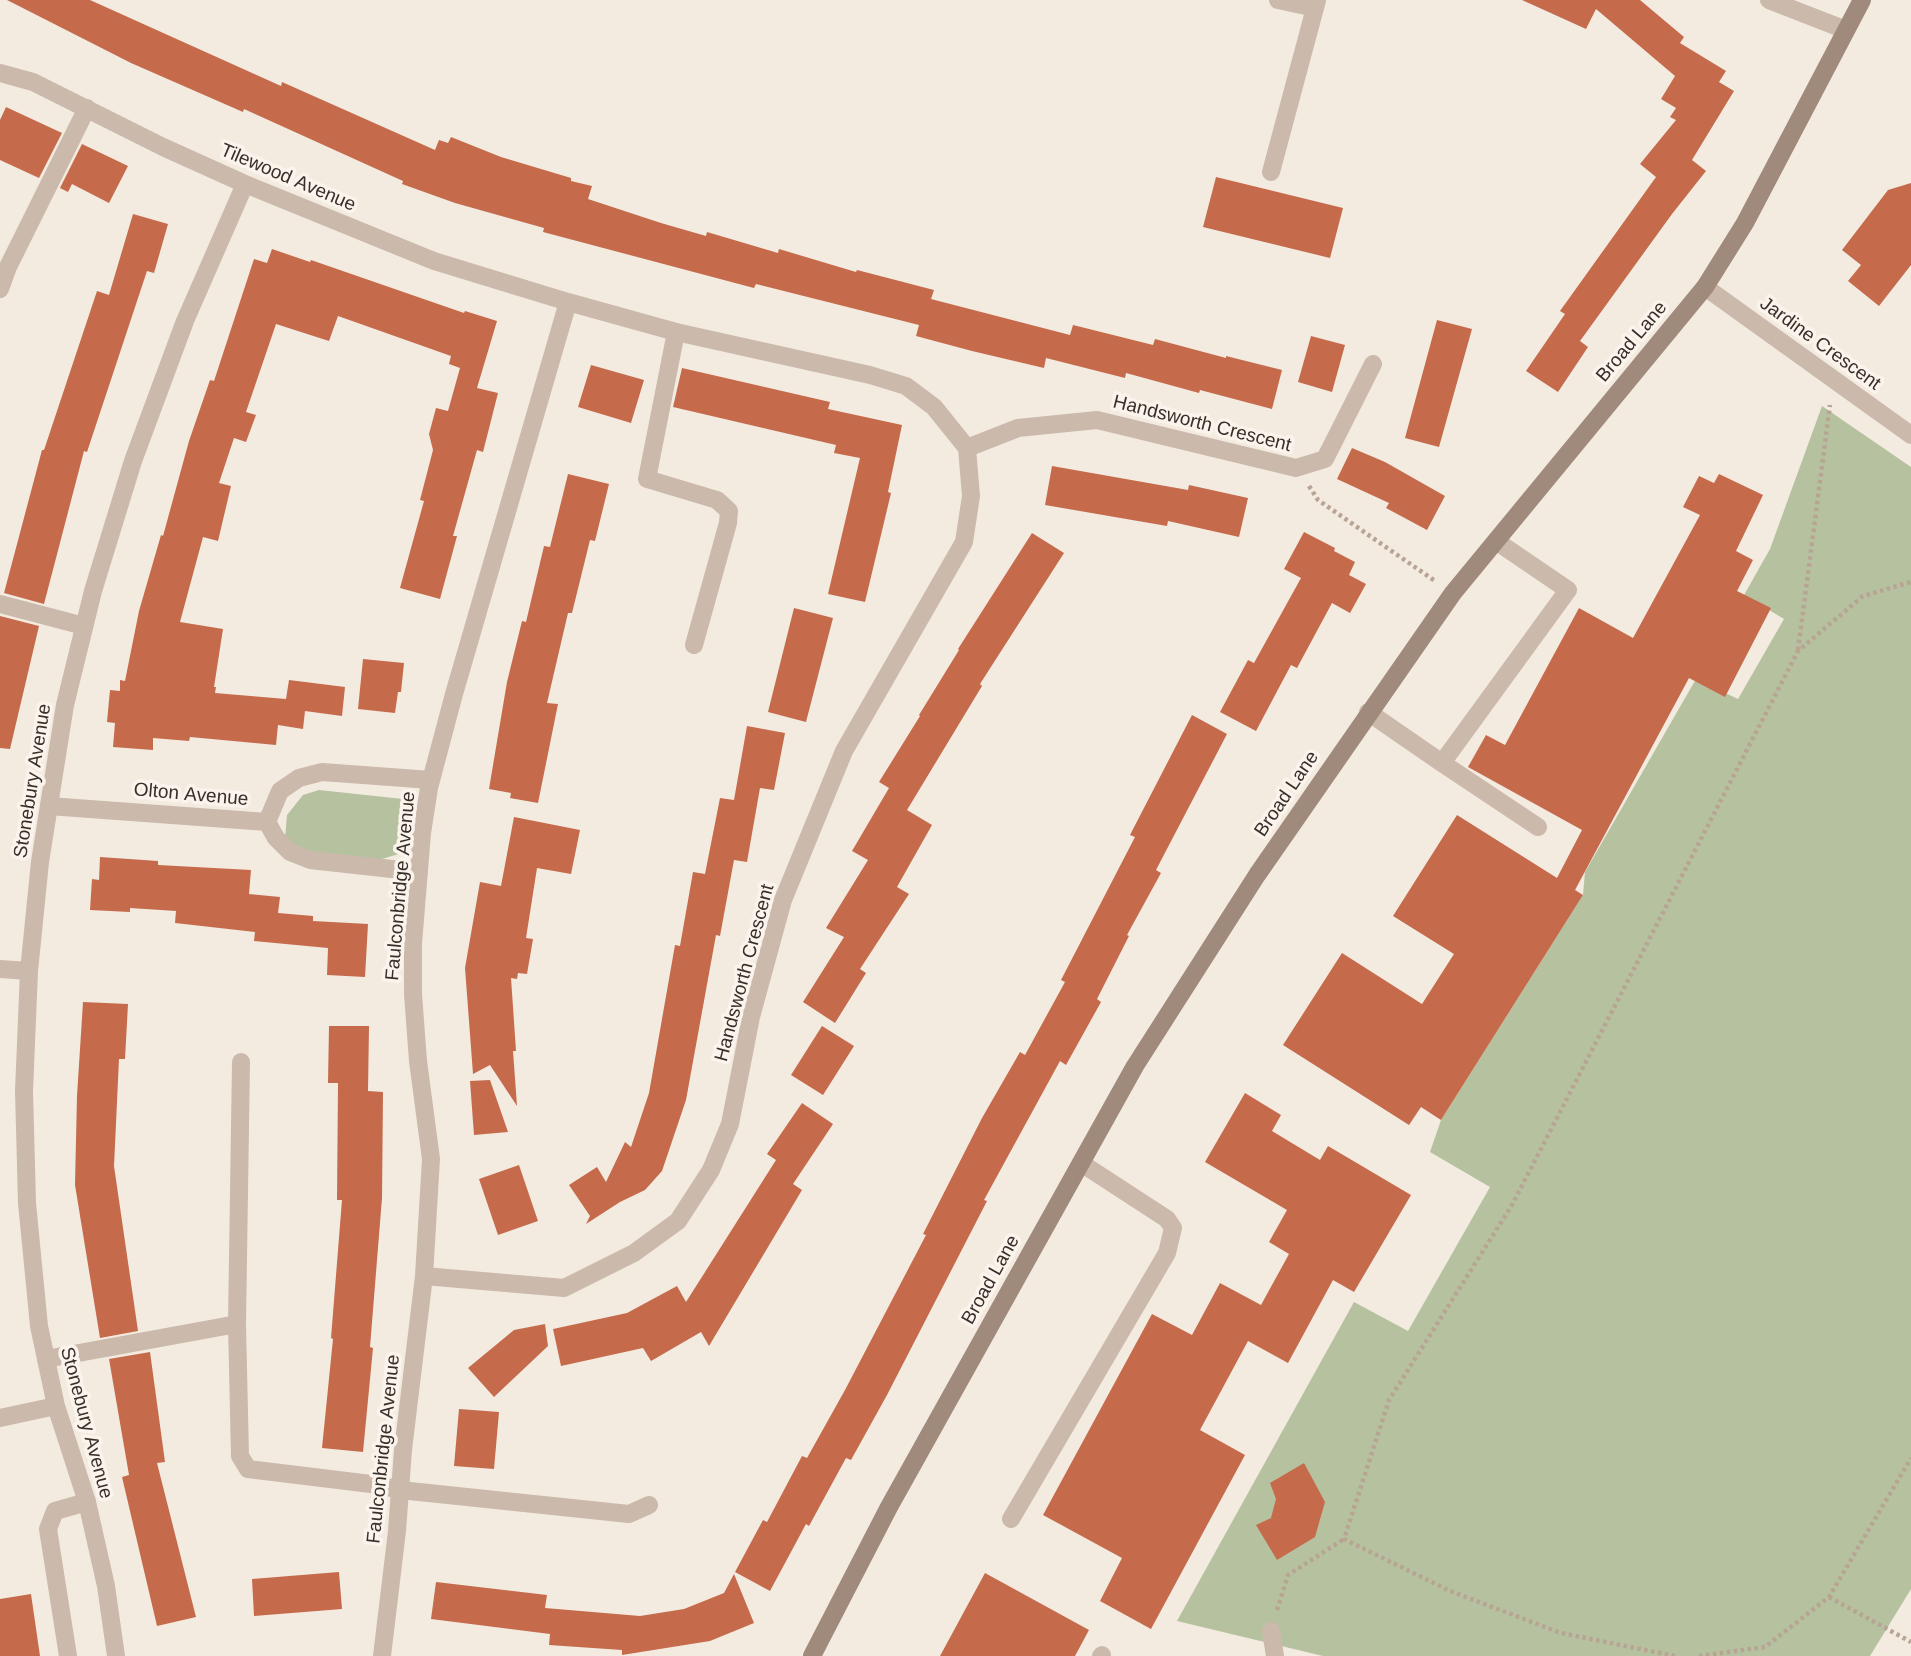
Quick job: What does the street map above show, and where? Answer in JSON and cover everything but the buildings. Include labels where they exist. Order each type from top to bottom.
[{"type":"street","points":[[1271,172],[1316,4],[1278,0]]},
{"type":"street","points":[[1769,0],[1846,30]]},
{"type":"street","name":"Broad Lane","points":[[814,1656],[889,1507],[1135,1066],[1250,886],[1453,593],[1705,287],[1745,223],[1862,0]]},
{"type":"street","name":"Tilewood Avenue","points":[[0,73],[33,82],[163,147],[245,184],[434,261],[568,302]]},
{"type":"street","points":[[0,289],[8,267],[87,108]]},
{"type":"street","name":"Stonebury Avenue","points":[[116,1656],[106,1586],[87,1502],[56,1406],[39,1326],[27,1203],[24,1091],[29,971],[49,807],[65,705],[84,626],[133,461],[185,321],[245,184]]},
{"type":"street","name":"Jardine Crescent","points":[[1705,287],[1911,435]]},
{"type":"street","points":[[568,302],[676,332],[870,375],[906,386],[934,407],[967,448]]},
{"type":"street","name":"Faulconbridge Avenue","points":[[382,1656],[424,1276],[431,1159],[418,1061],[413,994],[413,944],[422,833],[432,780],[568,302]]},
{"type":"street","points":[[676,332],[647,479],[717,500],[729,511],[694,645]]},
{"type":"street","name":"Handsworth Crescent","points":[[424,1276],[564,1288],[635,1254],[678,1221],[711,1170],[730,1124],[751,1017],[783,900],[844,751],[964,541],[971,496],[967,448],[1017,428],[1097,420],[1296,468],[1325,459],[1373,364]]},
{"type":"street","points":[[1442,763],[1569,590],[1496,541]]},
{"type":"street","points":[[0,604],[84,626]]},
{"type":"street","points":[[1368,712],[1538,827]]},
{"type":"street","name":"Olton Avenue","points":[[49,807],[267,822],[280,792],[299,778],[322,772],[432,780]]},
{"type":"street","points":[[267,822],[276,838],[290,852],[310,860],[419,872]]},
{"type":"street","points":[[0,969],[29,971]]},
{"type":"street","points":[[241,1062],[237,1324],[240,1456],[248,1469],[400,1490],[629,1514],[649,1505]]},
{"type":"street","points":[[1011,1519],[1167,1253],[1173,1228],[1167,1219],[1080,1163]]},
{"type":"street","points":[[46,1359],[237,1324]]},
{"type":"street","points":[[0,1418],[56,1406]]},
{"type":"street","points":[[68,1656],[48,1529],[55,1511],[87,1502]]},
{"type":"street","points":[[1270,1630],[1276,1656]]},
{"type":"path","points":[[1270,1630],[1288,1575],[1344,1539],[1389,1401],[1512,1205],[1798,651],[1834,380]]},
{"type":"path","points":[[1296,468],[1318,500],[1453,593]]},
{"type":"path","points":[[1798,651],[1863,596],[1911,582]]},
{"type":"path","points":[[1699,1656],[1765,1647],[1829,1597],[1911,1458]]},
{"type":"path","points":[[1344,1539],[1450,1591],[1561,1633],[1675,1656]]},
{"type":"path","points":[[1829,1597],[1911,1642]]},
{"type":"green space","points":[[1822,406],[1911,467],[1911,1589],[1870,1656],[1323,1656],[1177,1621],[1354,1302],[1408,1331],[1490,1187],[1430,1152],[1441,1120],[1583,895],[1585,872],[1696,679],[1738,699],[1784,619],[1744,595],[1770,549]]},
{"type":"green space","points":[[319,790],[403,799],[415,816],[414,835],[402,853],[382,859],[334,859],[307,853],[285,838],[287,815],[303,795]]}]
